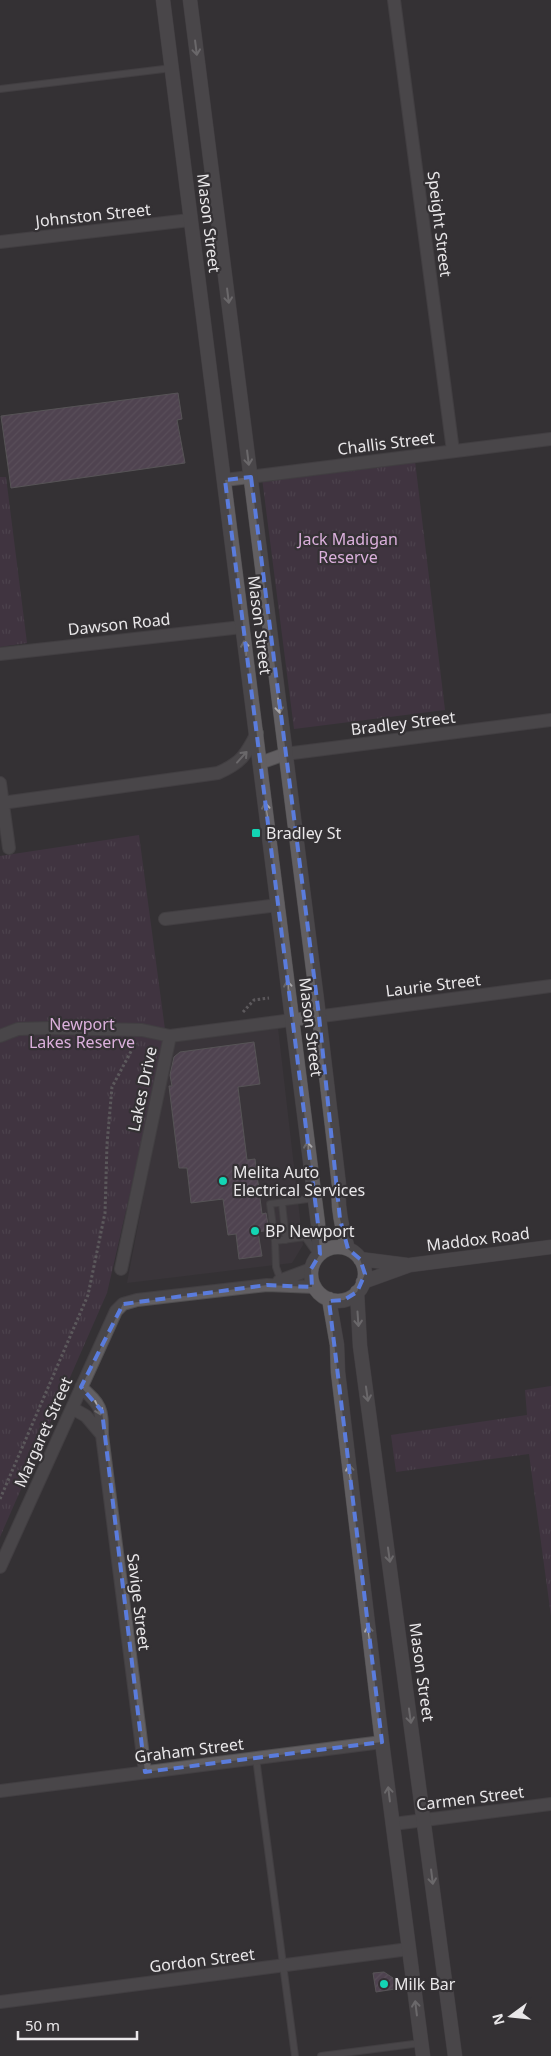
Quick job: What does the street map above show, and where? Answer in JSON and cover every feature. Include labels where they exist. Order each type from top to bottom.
[{"type":"street","name":"Mason Street","points":[[163,0],[278,905],[314,1198],[319,1255]]},
{"type":"street","name":"Mason Street","points":[[190,0],[319,1016],[339,1185],[340,1220],[348,1249]]},
{"type":"street","name":"Speight Street","points":[[394,0],[453,451]]},
{"type":"street","name":"Johnston Street","points":[[0,242],[190,220]]},
{"type":"street","name":"Challis Street","points":[[224,480],[551,439]]},
{"type":"street","name":"Dawson Road","points":[[0,654],[242,627]]},
{"type":"street","name":"Bradley Street","points":[[260,763],[285,754],[551,720]]},
{"type":"street","points":[[2,802],[218,773],[234,766],[247,754],[256,733]]},
{"type":"street","points":[[0,784],[9,848]]},
{"type":"street","points":[[165,919],[278,905]]},
{"type":"street","name":"Laurie Street","points":[[292,1018],[551,986]]},
{"type":"street","name":"Lakes Drive","points":[[121,1269],[170,1036],[292,1018]]},
{"type":"street","points":[[0,1036],[18,1029],[101,1028],[142,1030],[170,1036]]},
{"type":"street","points":[[281,1283],[311,1269],[319,1255],[333,1247],[348,1249],[360,1259],[365,1274],[360,1287],[344,1300],[328,1299],[315,1287],[311,1269]]},
{"type":"street","name":"Maddox Road","points":[[360,1259],[410,1265],[551,1247]]},
{"type":"street","name":"Maddox Road","points":[[360,1287],[410,1265]]},
{"type":"street","points":[[281,1283],[315,1287]]},
{"type":"street","name":"Margaret Street","points":[[0,1567],[116,1311],[123,1304],[136,1300],[281,1283]]},
{"type":"street","name":"Mason Street","points":[[360,1287],[357,1316],[455,2056]]},
{"type":"street","points":[[328,1299],[338,1345],[338,1372],[382,1742],[422,2050]]},
{"type":"street","name":"Savige Street","points":[[81,1387],[96,1401],[102,1411],[102,1435],[145,1772]]},
{"type":"street","points":[[72,1408],[86,1416],[102,1435]]},
{"type":"street","name":"Graham Street","points":[[0,1791],[382,1742]]},
{"type":"street","name":"Carmen Street","points":[[393,1824],[551,1804]]},
{"type":"street","name":"Gordon Street","points":[[0,2002],[409,1950]]},
{"type":"lane","points":[[0,89],[172,68]]},
{"type":"lane","points":[[281,1283],[276,1267],[270,1204],[314,1198]]},
{"type":"lane","points":[[282,1203],[286,1240]]},
{"type":"lane","points":[[275,1241],[306,1237],[319,1255]]},
{"type":"lane","points":[[256,1758],[295,2056]]},
{"type":"lane","points":[[321,2056],[422,2050]]},
{"type":"path","points":[[0,1499],[88,1295],[105,1213],[107,1144],[112,1088],[142,1030]]},
{"type":"highlighted area","points":[[251,477],[319,1016],[340,1219],[348,1249],[360,1259],[365,1274],[357,1292],[344,1300],[329,1301],[382,1742],[145,1772],[102,1411],[81,1387],[123,1304],[267,1285],[312,1287],[311,1269],[320,1254],[318,1224],[225,480]]},
{"type":"shaded area","points":[[278,1028],[303,1245],[292,1263],[127,1283],[173,1042]]},
{"type":"green space","name":"Jack Madigan Reserve","points":[[415,461],[445,710],[294,729],[262,478]]},
{"type":"green space","points":[[0,477],[6,477],[27,643],[0,647]]},
{"type":"green space","name":"Newport Lakes Reserve","points":[[139,835],[166,1037],[107,1293],[0,1537],[0,856]]},
{"type":"green space","points":[[551,1386],[551,1616],[529,1454],[396,1472],[391,1435],[527,1415],[525,1390]]},
{"type":"building","points":[[178,393],[182,419],[177,420],[185,463],[11,488],[1,416]]},
{"type":"building","points":[[254,1042],[260,1084],[238,1087],[247,1160],[255,1159],[262,1214],[266,1213],[269,1230],[258,1232],[262,1256],[239,1259],[236,1234],[228,1235],[223,1199],[191,1203],[187,1168],[179,1168],[169,1086],[172,1086],[170,1075],[174,1057],[180,1052]]},
{"type":"building","name":"Milk Bar","points":[[384,1972],[393,1978],[395,1989],[376,1992],[373,1973]]},
{"type":"place","name":"Bradley St","points":[[256,833]]},
{"type":"place","name":"Melita Auto Electrical Services","points":[[223,1181]]},
{"type":"place","name":"BP Newport","points":[[255,1231]]},
{"type":"place","name":"Milk Bar","points":[[384,1984]]}]
